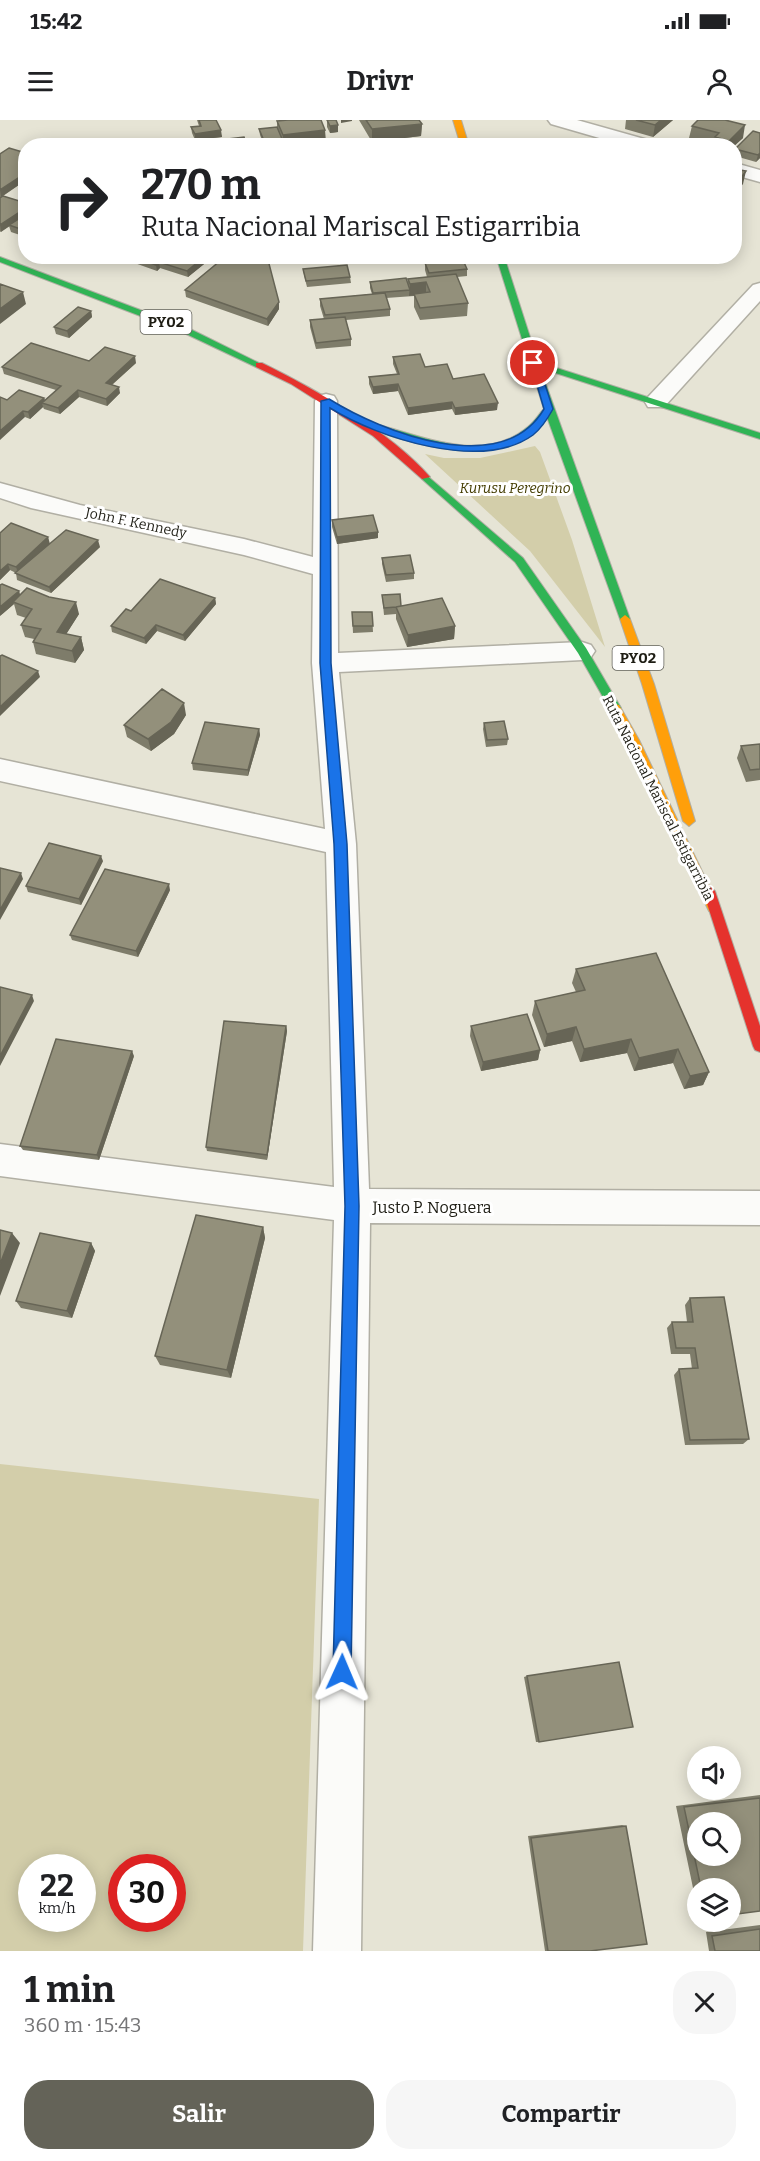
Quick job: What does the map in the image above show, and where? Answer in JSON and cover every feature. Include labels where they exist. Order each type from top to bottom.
[{"type":"main road","points":[[457,120],[463,138]]},
{"type":"main road","name":"Ruta Nacional Mariscal Estigarribia","points":[[0,260],[185,330],[284,376],[354,419],[419,471],[519,560],[582,651],[633,740],[715,911]]},
{"type":"main road","name":"PY02","points":[[502,264],[549,409]]},
{"type":"main road","points":[[533,363],[760,436]]},
{"type":"main road","points":[[354,419],[426,444],[460,449],[509,442],[530,433],[549,409]]},
{"type":"main road","name":"Ruta Nacional Mariscal Estigarribia","points":[[549,409],[648,684],[715,911],[760,1046]]},
{"type":"street","points":[[557,120],[621,138]]},
{"type":"street","points":[[742,171],[760,176]]},
{"type":"street","points":[[656,402],[760,289]]},
{"type":"street","points":[[326,401],[325,663],[340,844],[352,1206],[337,1951]]},
{"type":"street","name":"John F. Kennedy","points":[[0,490],[73,510],[274,553],[325,569]]},
{"type":"street","points":[[325,663],[582,651]]},
{"type":"street","points":[[0,770],[340,844]]},
{"type":"street","name":"Justo P. Noguera","points":[[0,1160],[352,1206],[760,1208]]},
{"type":"green space","name":"Kurusu Peregrino","points":[[535,446],[540,452],[572,540],[605,647],[530,551],[425,454],[444,458],[480,458]]},
{"type":"green space","points":[[0,1464],[319,1499],[303,1951],[0,1951]]},
{"type":"building","points":[[199,120],[216,120],[221,130],[195,134],[191,127],[201,126]]},
{"type":"building","points":[[321,120],[325,130],[283,135],[277,121]]},
{"type":"building","points":[[327,120],[336,120],[338,125],[330,126]]},
{"type":"building","points":[[366,120],[419,120],[422,124],[372,129]]},
{"type":"building","points":[[636,120],[661,120],[655,125]]},
{"type":"building","points":[[698,120],[725,120],[745,125],[732,138],[715,137],[719,133],[692,126]]},
{"type":"building","points":[[277,127],[282,138],[263,138],[259,129]]},
{"type":"building","points":[[753,131],[760,133],[760,153],[758,155],[742,151],[742,142]]},
{"type":"building","points":[[9,148],[18,151],[18,178],[0,190],[0,154]]},
{"type":"building","points":[[3,196],[18,201],[18,213],[0,225],[0,198]]},
{"type":"building","points":[[18,219],[18,228],[9,225]]},
{"type":"building","points":[[165,264],[195,264],[187,271]]},
{"type":"building","points":[[216,264],[269,264],[279,302],[267,319],[185,290]]},
{"type":"building","points":[[425,264],[465,264],[467,269],[429,273]]},
{"type":"building","points":[[347,265],[350,277],[306,281],[303,269]]},
{"type":"building","points":[[456,274],[468,303],[420,308],[414,294],[430,292],[426,282],[410,284],[408,279]]},
{"type":"building","points":[[406,278],[410,290],[373,293],[370,282]]},
{"type":"building","points":[[0,284],[23,292],[0,309]]},
{"type":"building","points":[[385,293],[390,309],[325,315],[320,299]]},
{"type":"building","points":[[78,307],[91,311],[67,331],[54,327]]},
{"type":"building","points":[[345,317],[351,339],[316,343],[310,320]]},
{"type":"building","points":[[31,343],[89,361],[105,347],[135,356],[106,383],[119,387],[106,399],[78,390],[58,408],[42,403],[61,386],[2,367]]},
{"type":"building","points":[[420,354],[425,367],[447,364],[453,379],[484,374],[498,403],[455,408],[452,402],[408,408],[398,384],[373,387],[369,377],[399,374],[393,357]]},
{"type":"building","points":[[19,390],[44,398],[28,412],[23,411],[0,431],[0,397],[7,400]]},
{"type":"building","points":[[373,515],[378,532],[337,537],[332,520]]},
{"type":"building","points":[[11,523],[48,537],[16,567],[8,564],[0,571],[0,533]]},
{"type":"building","points":[[66,530],[98,540],[49,587],[15,573]]},
{"type":"building","points":[[410,555],[414,573],[386,575],[382,558]]},
{"type":"building","points":[[160,579],[215,598],[183,635],[156,625],[144,638],[111,626],[126,609],[131,611]]},
{"type":"building","points":[[0,585],[19,591],[0,607]]},
{"type":"building","points":[[27,588],[49,597],[76,602],[57,632],[81,637],[72,651],[33,642],[41,629],[21,625],[32,609],[13,602]]},
{"type":"building","points":[[400,594],[401,606],[384,608],[382,595]]},
{"type":"building","points":[[442,598],[455,626],[408,635],[396,607]]},
{"type":"building","points":[[352,612],[372,612],[373,626],[353,626]]},
{"type":"building","points":[[0,656],[38,671],[0,707]]},
{"type":"building","points":[[162,689],[184,703],[171,722],[148,739],[124,725]]},
{"type":"building","points":[[504,721],[508,739],[487,740],[484,723]]},
{"type":"building","points":[[205,722],[259,729],[248,770],[192,763]]},
{"type":"building","points":[[760,744],[760,769],[750,770],[741,746]]},
{"type":"building","points":[[49,843],[101,856],[79,899],[26,886]]},
{"type":"building","points":[[0,868],[21,873],[0,910]]},
{"type":"building","points":[[105,869],[169,884],[136,951],[70,935]]},
{"type":"building","points":[[656,953],[709,1072],[690,1076],[678,1049],[639,1058],[631,1039],[584,1049],[576,1027],[547,1034],[535,1001],[585,990],[576,969]]},
{"type":"building","points":[[0,987],[32,995],[0,1056]]},
{"type":"building","points":[[527,1014],[540,1050],[483,1062],[471,1026]]},
{"type":"building","points":[[224,1021],[286,1026],[267,1155],[206,1147]]},
{"type":"building","points":[[56,1039],[132,1051],[97,1155],[20,1146]]},
{"type":"building","points":[[196,1215],[263,1227],[227,1370],[155,1356]]},
{"type":"building","points":[[0,1230],[12,1233],[0,1264]]},
{"type":"building","points":[[40,1233],[91,1243],[67,1311],[16,1301]]},
{"type":"building","points":[[724,1297],[749,1439],[690,1440],[679,1369],[698,1368],[695,1348],[676,1348],[672,1322],[693,1322],[690,1298]]},
{"type":"building","points":[[619,1662],[633,1727],[539,1742],[527,1676]]},
{"type":"building","points":[[760,1798],[760,1911],[741,1914],[741,1878],[699,1878],[696,1866],[741,1866],[741,1812],[687,1812],[687,1821],[684,1807]]},
{"type":"building","points":[[626,1826],[647,1944],[590,1951],[548,1951],[531,1838]]},
{"type":"building","points":[[760,1929],[760,1951],[715,1951],[712,1936]]},
{"type":"traffic: fast","points":[[0,259],[185,330],[259,365]]},
{"type":"traffic: fast","points":[[503,264],[549,409],[625,619]]},
{"type":"traffic: fast","points":[[533,363],[760,436]]},
{"type":"traffic: fast","points":[[379,428],[447,447],[470,449],[493,447],[514,441],[533,428],[549,409]]},
{"type":"traffic: fast","points":[[425,477],[519,560],[582,651],[615,708]]},
{"type":"traffic: slow","points":[[457,120],[463,138]]},
{"type":"traffic: slow","points":[[625,619],[648,684],[689,821]]},
{"type":"traffic: slow","points":[[615,708],[633,740],[715,911]]},
{"type":"traffic: jam","points":[[259,365],[294,382],[376,434],[425,477]]},
{"type":"traffic: jam","points":[[709,891],[760,1046]]},
{"type":"route","points":[[342,1672],[352,1206],[340,844],[325,663],[326,401],[354,419],[436,447],[460,449],[483,447],[509,442],[530,433],[549,409],[533,363]]}]
